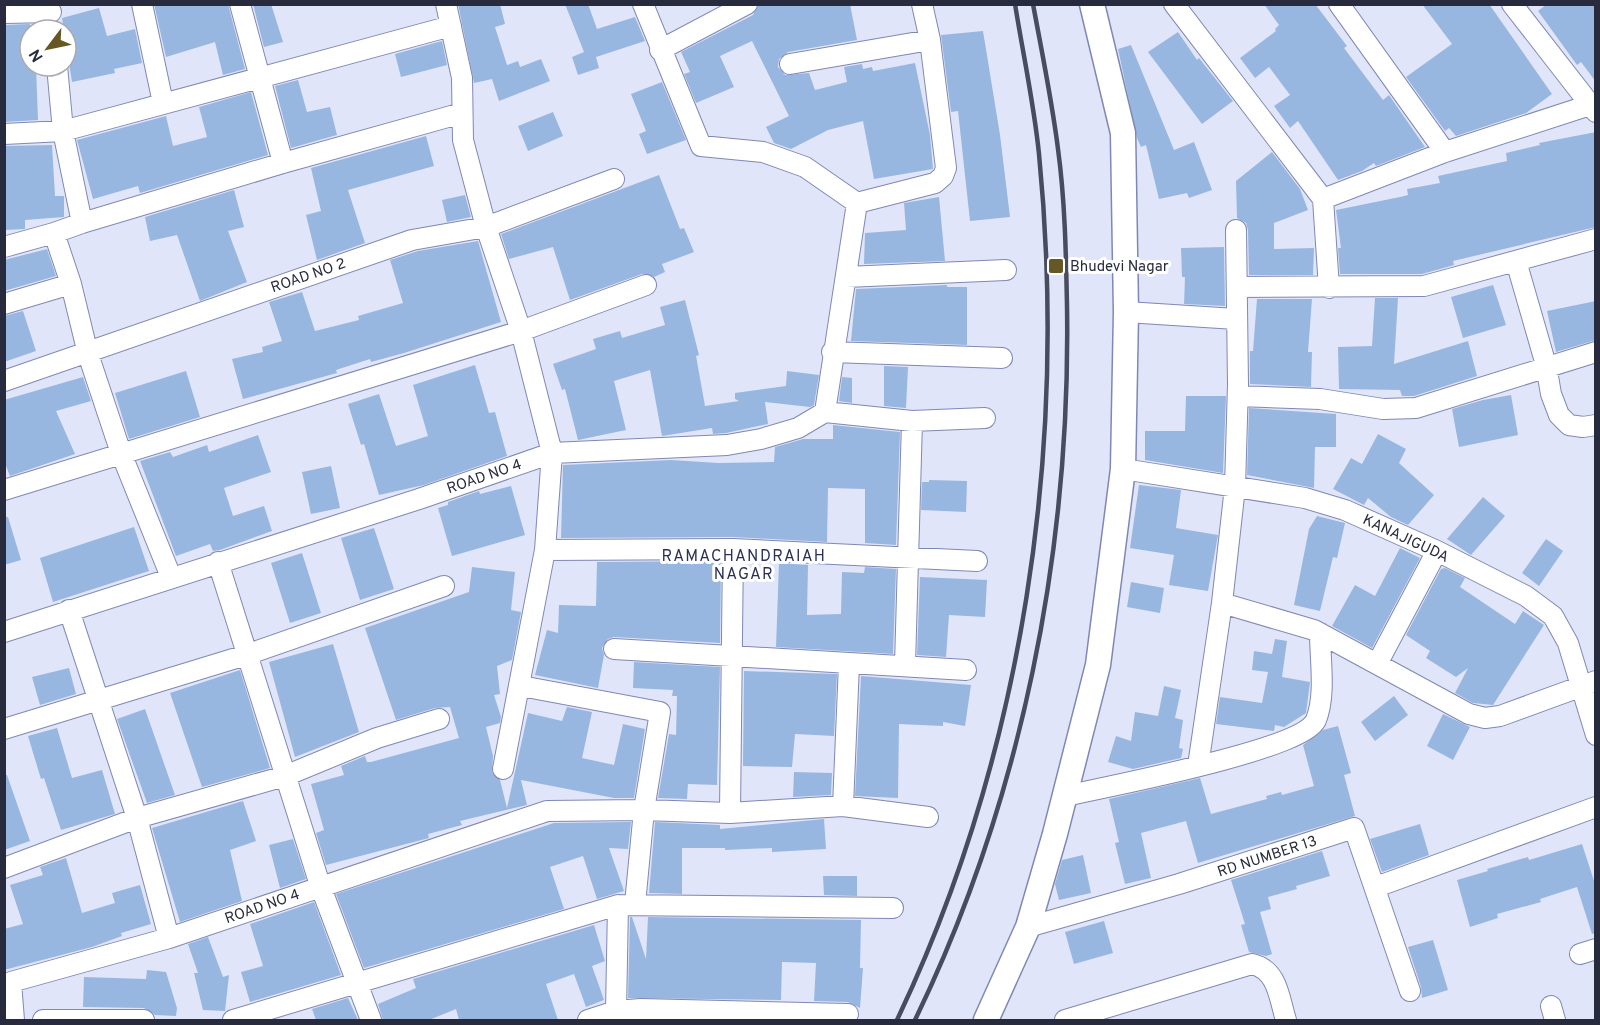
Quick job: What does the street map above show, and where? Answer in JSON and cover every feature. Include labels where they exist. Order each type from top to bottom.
[{"type":"street","points":[[142,4],[163,103]]},
{"type":"street","points":[[240,4],[283,163]]},
{"type":"street","points":[[446,4],[462,78],[463,140],[486,226],[521,331],[552,453],[545,550],[521,686],[503,769]]},
{"type":"street","points":[[643,4],[701,146],[763,152],[805,167],[857,204]]},
{"type":"street","points":[[660,50],[747,4]]},
{"type":"street","points":[[857,204],[935,183],[943,177],[946,168],[930,40],[922,4]]},
{"type":"street","points":[[986,1020],[1028,927],[1065,796],[1098,665],[1123,469],[1126,312],[1123,133],[1092,4]]},
{"type":"street","points":[[1174,4],[1323,198],[1329,288]]},
{"type":"street","points":[[1323,198],[1445,152],[1593,109],[1512,4]]},
{"type":"street","points":[[1346,7],[1445,152]]},
{"type":"street","points":[[4,13],[52,16]]},
{"type":"street","points":[[4,134],[63,131],[451,26]]},
{"type":"street","points":[[790,64],[930,40]]},
{"type":"street","points":[[58,78],[63,131],[82,223]]},
{"type":"street","points":[[4,247],[283,163],[462,113]]},
{"type":"street","name":"ROAD NO 2","points":[[4,381],[88,354],[412,240],[486,226],[614,179]]},
{"type":"street","points":[[857,204],[832,352],[825,412],[912,421],[985,418]]},
{"type":"street","points":[[1198,766],[1222,603],[1235,487],[1238,396],[1236,230]]},
{"type":"street","points":[[54,233],[71,284],[88,354],[121,453],[171,577]]},
{"type":"street","points":[[1237,287],[1424,286],[1596,239]]},
{"type":"street","points":[[1516,261],[1546,365],[1551,394],[1559,415],[1569,425],[1583,427],[1596,425]]},
{"type":"street","points":[[846,277],[1006,270]]},
{"type":"street","points":[[4,304],[71,284]]},
{"type":"street","points":[[4,490],[521,331],[646,285]]},
{"type":"street","points":[[1126,312],[1236,319]]},
{"type":"street","points":[[832,352],[1002,358]]},
{"type":"street","points":[[1238,396],[1320,399],[1383,409],[1416,408],[1546,365],[1596,352]]},
{"type":"street","name":"ROAD NO 4","points":[[4,632],[418,499],[552,453],[727,445],[761,439],[798,428],[825,412]]},
{"type":"street","points":[[905,666],[912,421]]},
{"type":"street","name":"KANAJIGUDA","points":[[1123,469],[1305,498],[1345,510],[1437,551],[1526,596],[1553,616],[1589,683],[1596,735]]},
{"type":"street","points":[[545,550],[733,549],[978,561]]},
{"type":"street","points":[[730,813],[734,658],[733,549]]},
{"type":"street","points":[[1377,664],[1437,551]]},
{"type":"street","points":[[218,562],[320,885],[371,1020]]},
{"type":"street","points":[[4,729],[246,655],[444,586]]},
{"type":"street","points":[[1222,603],[1320,633],[1469,714],[1485,718],[1500,716],[1589,683]]},
{"type":"street","points":[[69,610],[96,699],[137,818],[169,938]]},
{"type":"street","points":[[1065,796],[1198,766],[1282,742],[1308,730],[1316,720],[1320,699],[1320,633]]},
{"type":"street","points":[[614,649],[734,658],[966,670]]},
{"type":"street","points":[[843,806],[849,664]]},
{"type":"street","points":[[521,686],[660,711],[627,904],[616,1011]]},
{"type":"street","points":[[4,868],[137,818],[285,776],[376,738],[439,719]]},
{"type":"street","name":"ROAD NO 4","points":[[14,1020],[11,982],[169,938],[320,885],[547,811],[644,810],[730,813],[843,806],[928,817]]},
{"type":"street","points":[[1410,991],[1376,887],[1596,807]]},
{"type":"street","name":"RD NUMBER 13","points":[[1028,927],[1179,884],[1354,828],[1376,887]]},
{"type":"street","points":[[233,1020],[627,904],[893,908]]},
{"type":"street","points":[[1065,1020],[1094,1016],[1252,964],[1264,967],[1272,974],[1286,1020]]},
{"type":"street","points":[[588,1020],[616,1011],[641,1015],[848,1014]]},
{"type":"street","points":[[43,1020],[144,1020]]},
{"type":"building","points":[[154,4],[228,4],[245,69],[223,75],[215,42],[166,57]]},
{"type":"building","points":[[253,4],[271,4],[283,42],[264,47]]},
{"type":"building","points":[[458,4],[500,4],[505,24],[495,27],[507,65],[518,61],[520,67],[541,59],[550,81],[499,101],[492,79],[474,83]]},
{"type":"building","points":[[565,4],[588,4],[597,29],[635,17],[645,41],[596,57],[599,68],[578,75],[572,57],[584,52]]},
{"type":"building","points":[[759,4],[850,4],[857,40],[788,52],[779,59],[778,67],[785,75],[809,73],[815,90],[847,82],[844,67],[862,64],[863,69],[872,67],[873,71],[915,63],[930,135],[933,169],[874,179],[863,121],[828,130],[791,149],[774,143],[766,127],[789,116],[752,41],[720,56],[734,87],[696,103],[684,74],[690,72],[681,52],[753,15]]},
{"type":"building","points":[[1264,4],[1315,4],[1347,46],[1344,48],[1383,100],[1389,95],[1425,147],[1376,166],[1374,163],[1362,171],[1338,180],[1298,121],[1290,128],[1274,106],[1290,95],[1269,67],[1255,78],[1240,58],[1276,31],[1279,25]]},
{"type":"building","points":[[1422,4],[1489,4],[1552,94],[1526,113],[1456,136],[1449,128],[1445,131],[1406,77],[1452,44]]},
{"type":"building","points":[[1547,4],[1596,4],[1596,82],[1581,62],[1577,65],[1538,11]]},
{"type":"building","points":[[99,8],[107,36],[135,29],[142,63],[114,69],[115,73],[72,82],[71,78],[78,78],[78,18],[62,18]]},
{"type":"building","points":[[18,24],[18,78],[36,78],[38,120],[4,122],[5,25]]},
{"type":"building","points":[[983,31],[1000,135],[1010,217],[970,221],[958,111],[951,112],[941,35]]},
{"type":"building","points":[[1178,32],[1197,60],[1199,58],[1233,101],[1202,124],[1148,52]]},
{"type":"building","points":[[442,41],[447,65],[401,77],[395,54]]},
{"type":"building","points":[[1131,45],[1174,150],[1194,142],[1212,190],[1189,198],[1187,193],[1159,199],[1146,145],[1141,147],[1137,138],[1118,49]]},
{"type":"building","points":[[298,80],[307,112],[330,107],[337,135],[291,148],[275,86]]},
{"type":"building","points":[[662,82],[686,140],[647,154],[639,134],[646,131],[631,94]]},
{"type":"building","points":[[251,92],[268,155],[140,193],[138,186],[93,199],[77,140],[166,116],[173,146],[207,137],[199,107]]},
{"type":"building","points":[[553,112],[563,136],[528,151],[518,126]]},
{"type":"building","points":[[1596,132],[1596,227],[1453,261],[1454,265],[1422,274],[1340,274],[1338,248],[1341,248],[1336,210],[1408,195],[1407,189],[1440,183],[1438,176],[1507,161],[1506,153],[1540,145],[1539,143]]},
{"type":"building","points":[[426,136],[434,166],[348,190],[365,243],[317,260],[306,215],[321,211],[311,168]]},
{"type":"building","points":[[52,145],[55,196],[64,196],[64,217],[25,220],[25,229],[4,230],[4,146]]},
{"type":"building","points":[[1272,152],[1300,189],[1308,210],[1274,223],[1274,249],[1314,248],[1313,275],[1249,275],[1248,230],[1246,223],[1237,218],[1236,181]]},
{"type":"building","points":[[659,175],[680,229],[684,228],[694,252],[662,264],[665,272],[654,277],[642,274],[570,300],[553,247],[509,259],[501,234]]},
{"type":"building","points":[[234,190],[244,227],[228,231],[247,282],[200,301],[177,235],[150,241],[145,217]]},
{"type":"building","points":[[465,195],[471,217],[447,222],[442,200]]},
{"type":"building","points":[[939,197],[945,261],[864,264],[865,233],[906,230],[904,203]]},
{"type":"building","points":[[478,241],[501,322],[404,353],[371,362],[370,359],[336,370],[337,373],[243,399],[232,359],[263,352],[262,347],[282,341],[269,302],[302,292],[315,331],[359,320],[358,316],[403,303],[390,260],[418,251]]},
{"type":"building","points":[[1224,247],[1225,306],[1184,304],[1185,277],[1182,277],[1181,248]]},
{"type":"building","points":[[47,249],[56,276],[4,291],[4,260]]},
{"type":"building","points":[[947,285],[947,287],[967,287],[967,345],[851,341],[856,289]]},
{"type":"building","points":[[1493,285],[1506,325],[1463,338],[1451,297]]},
{"type":"building","points":[[1375,298],[1398,298],[1394,364],[1468,341],[1477,376],[1414,396],[1402,396],[1400,390],[1339,389],[1338,347],[1372,346]]},
{"type":"building","points":[[1257,299],[1312,299],[1308,352],[1312,352],[1311,387],[1250,384],[1250,351],[1253,351]]},
{"type":"building","points":[[685,300],[699,355],[696,356],[705,406],[739,401],[735,399],[735,393],[786,386],[787,371],[819,375],[814,405],[810,407],[765,402],[768,424],[726,433],[713,434],[712,428],[662,436],[650,370],[614,381],[626,430],[578,440],[565,389],[562,390],[553,364],[596,349],[593,339],[620,331],[622,338],[665,325],[660,307]]},
{"type":"building","points":[[1596,301],[1596,340],[1556,352],[1547,311]]},
{"type":"building","points":[[23,311],[36,351],[4,362],[4,316]]},
{"type":"building","points":[[475,365],[489,413],[495,412],[507,456],[424,485],[379,495],[364,444],[361,445],[348,404],[379,394],[396,446],[428,436],[413,385]]},
{"type":"building","points":[[884,366],[908,367],[906,408],[884,406]]},
{"type":"building","points":[[186,371],[200,417],[129,439],[115,393]]},
{"type":"building","points":[[83,377],[91,401],[56,411],[75,454],[10,476],[4,461],[4,400]]},
{"type":"building","points":[[842,377],[852,378],[852,403],[839,401]]},
{"type":"building","points":[[1511,395],[1518,435],[1459,447],[1452,409]]},
{"type":"building","points":[[1186,396],[1226,396],[1223,473],[1145,460],[1145,431],[1185,431]]},
{"type":"building","points":[[1249,408],[1336,414],[1336,447],[1315,447],[1314,488],[1247,475]]},
{"type":"building","points":[[833,425],[900,432],[896,545],[865,543],[865,489],[828,488],[827,542],[733,537],[561,538],[563,465],[671,460],[718,463],[774,462],[775,447],[803,439],[833,439]]},
{"type":"building","points":[[1378,434],[1406,449],[1399,463],[1434,495],[1408,525],[1391,517],[1368,498],[1364,505],[1333,489],[1351,458],[1362,464]]},
{"type":"building","points":[[258,435],[271,472],[224,488],[233,516],[264,506],[272,531],[220,550],[213,551],[210,544],[176,556],[140,461],[170,452],[173,457],[207,445],[209,452]]},
{"type":"building","points":[[331,466],[340,508],[311,514],[302,472]]},
{"type":"building","points":[[929,480],[967,481],[966,512],[921,510],[922,482],[929,482]]},
{"type":"building","points":[[1139,485],[1181,490],[1176,528],[1218,535],[1208,591],[1169,585],[1174,555],[1130,548]]},
{"type":"building","points":[[511,486],[525,535],[452,556],[438,508],[479,491],[480,494]]},
{"type":"building","points":[[1483,497],[1505,516],[1471,555],[1447,539]]},
{"type":"building","points":[[1317,516],[1345,523],[1337,558],[1333,557],[1320,611],[1294,605],[1309,529]]},
{"type":"building","points":[[4,517],[8,517],[21,560],[4,565]]},
{"type":"building","points":[[134,527],[149,571],[53,602],[40,558]]},
{"type":"building","points":[[374,528],[394,589],[360,600],[341,538]]},
{"type":"building","points":[[1546,539],[1563,551],[1539,586],[1522,573]]},
{"type":"building","points":[[1400,548],[1420,558],[1372,648],[1332,626],[1355,585],[1375,596]]},
{"type":"building","points":[[302,553],[321,613],[290,623],[271,563]]},
{"type":"building","points":[[721,561],[720,643],[614,637],[608,639],[602,648],[604,655],[598,688],[535,675],[547,630],[558,633],[559,605],[596,606],[597,562]]},
{"type":"building","points":[[779,563],[808,565],[807,615],[841,614],[842,572],[864,573],[865,567],[896,569],[893,654],[776,647]]},
{"type":"building","points":[[472,567],[515,572],[511,610],[521,612],[512,660],[497,666],[500,694],[494,695],[501,717],[500,723],[486,727],[493,756],[492,772],[500,780],[507,808],[528,713],[562,721],[567,707],[592,712],[582,758],[614,765],[623,724],[645,729],[634,798],[614,798],[521,780],[527,805],[460,821],[462,825],[428,834],[429,838],[326,865],[316,833],[324,830],[311,784],[344,775],[341,766],[365,756],[367,762],[371,762],[459,738],[450,707],[435,708],[396,720],[365,628],[469,592]]},
{"type":"building","points":[[1445,568],[1465,578],[1460,587],[1515,624],[1523,611],[1544,625],[1493,705],[1473,703],[1455,693],[1468,668],[1456,677],[1426,658],[1430,651],[1406,635],[1441,569]]},
{"type":"building","points":[[920,577],[987,580],[985,617],[949,615],[946,657],[917,655]]},
{"type":"building","points":[[1131,582],[1164,588],[1160,613],[1127,607]]},
{"type":"building","points":[[1275,639],[1287,641],[1282,677],[1310,682],[1306,713],[1284,727],[1275,725],[1274,731],[1216,724],[1220,697],[1262,703],[1268,672],[1252,670],[1254,651],[1272,654]]},
{"type":"building","points":[[333,644],[359,732],[295,757],[269,662]]},
{"type":"building","points":[[634,662],[720,667],[717,785],[688,784],[687,799],[658,798],[669,734],[676,735],[677,696],[672,696],[673,690],[633,688]]},
{"type":"building","points":[[69,668],[76,694],[40,705],[32,677]]},
{"type":"building","points":[[240,670],[270,768],[202,787],[170,693]]},
{"type":"building","points":[[744,671],[837,674],[834,736],[795,734],[792,767],[743,766]]},
{"type":"building","points":[[861,676],[971,685],[965,726],[943,722],[943,726],[899,724],[898,798],[855,796]]},
{"type":"building","points":[[1164,686],[1181,690],[1175,718],[1183,720],[1179,748],[1183,749],[1181,758],[1133,769],[1108,762],[1116,736],[1131,741],[1135,712],[1158,716]]},
{"type":"building","points":[[1394,696],[1408,715],[1375,741],[1361,722]]},
{"type":"building","points":[[145,709],[175,795],[147,803],[117,719]]},
{"type":"building","points":[[1443,714],[1470,727],[1453,760],[1427,746]]},
{"type":"building","points":[[1338,726],[1351,773],[1344,775],[1355,816],[1198,863],[1186,821],[1141,833],[1151,878],[1125,884],[1115,843],[1119,842],[1109,799],[1200,778],[1211,814],[1267,799],[1266,796],[1281,792],[1282,795],[1314,786],[1303,745],[1323,730]]},
{"type":"building","points":[[57,728],[72,778],[102,770],[115,814],[61,830],[44,778],[41,779],[28,736]]},
{"type":"building","points":[[794,772],[832,773],[831,795],[793,797]]},
{"type":"building","points":[[4,775],[7,775],[30,841],[4,850]]},
{"type":"building","points":[[243,801],[256,841],[230,850],[242,901],[180,922],[152,828]]},
{"type":"building","points":[[824,819],[826,849],[772,852],[772,848],[725,850],[725,848],[682,848],[682,894],[649,893],[655,822],[720,825],[720,829]]},
{"type":"building","points":[[631,822],[628,849],[609,848],[624,891],[597,899],[583,856],[550,867],[564,909],[364,968],[336,894],[554,823]]},
{"type":"building","points":[[1420,824],[1429,855],[1382,872],[1370,839]]},
{"type":"building","points":[[293,839],[306,879],[280,888],[269,845]]},
{"type":"building","points":[[1582,844],[1596,887],[1596,933],[1592,934],[1577,887],[1540,899],[1541,902],[1497,914],[1498,918],[1470,927],[1457,880],[1528,857],[1529,860]]},
{"type":"building","points":[[1322,851],[1330,876],[1268,897],[1271,909],[1260,912],[1272,954],[1266,956],[1249,952],[1241,925],[1245,924],[1231,880]]},
{"type":"building","points":[[1083,855],[1091,893],[1059,900],[1055,884],[1062,860]]},
{"type":"building","points":[[66,858],[82,913],[115,903],[112,893],[140,885],[151,924],[121,933],[122,936],[92,947],[4,970],[4,929],[23,924],[10,885],[43,875],[40,867]]},
{"type":"building","points":[[823,876],[857,876],[857,896],[824,895]]},
{"type":"building","points":[[314,902],[341,975],[250,1002],[241,972],[263,966],[250,924]]},
{"type":"building","points":[[630,917],[632,917],[646,959],[648,917],[861,920],[860,968],[863,968],[860,1008],[848,1002],[814,1001],[816,963],[782,962],[781,1000],[628,998]]},
{"type":"building","points":[[1104,921],[1113,953],[1074,964],[1065,932]]},
{"type":"building","points":[[594,925],[605,961],[592,966],[604,1000],[586,1007],[574,974],[546,984],[558,1020],[459,1020],[456,1009],[429,1020],[383,1020],[378,1004],[416,988],[413,979]]},
{"type":"building","points":[[208,937],[223,977],[229,975],[225,1011],[203,1010],[194,973],[198,973],[188,944]]},
{"type":"building","points":[[1433,940],[1448,990],[1422,998],[1421,987],[1408,947]]},
{"type":"building","points":[[147,970],[166,972],[177,1008],[176,1016],[155,1015],[144,1008],[83,1007],[84,977],[146,979]]},
{"type":"building","points":[[348,998],[358,1020],[316,1020],[312,1009]]},
{"type":"railway","points":[[897,1020],[941,918],[977,813],[1005,706],[1026,597],[1040,487],[1047,376],[1046,265],[1037,135],[1015,4]]},
{"type":"railway","points":[[915,1020],[952,936],[984,850],[1011,761],[1033,672],[1049,581],[1060,489],[1066,398],[1067,306],[1064,207],[1056,131],[1033,4]]},
{"type":"place","name":"Bhudevi Nagar","points":[[1056,266]]},
{"type":"district","name":"RAMACHANDRAIAH NAGAR","points":[[744,564]]}]
